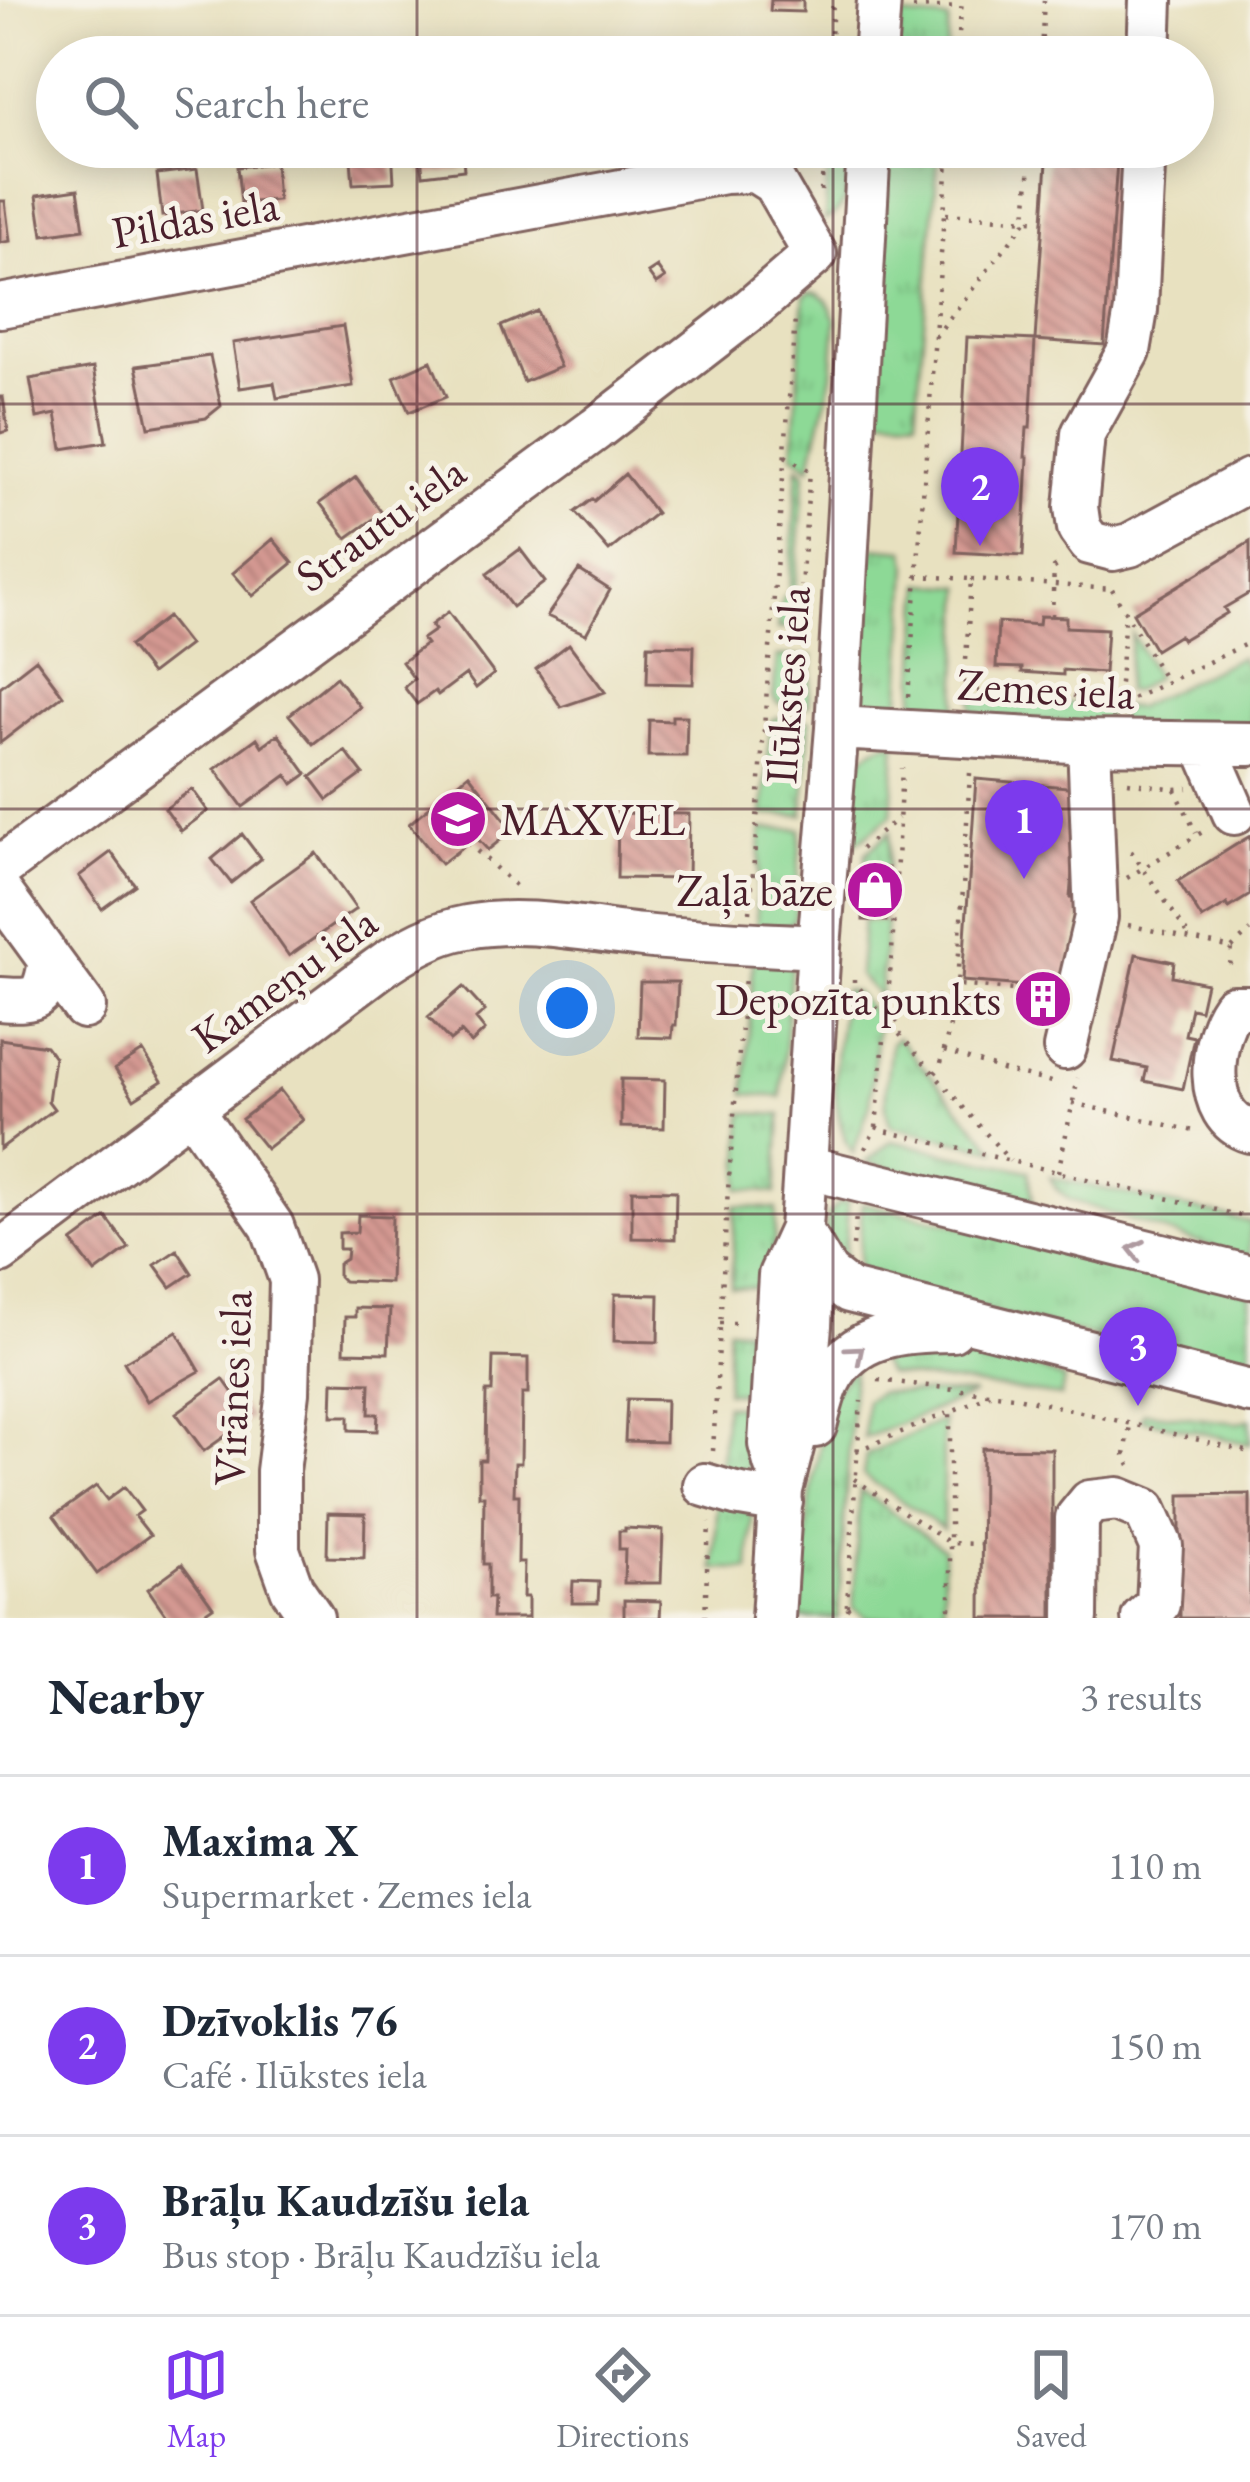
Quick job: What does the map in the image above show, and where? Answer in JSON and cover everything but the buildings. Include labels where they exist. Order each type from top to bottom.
[{"type":"street","points":[[1149,36],[1151,0]]},
{"type":"street","points":[[884,36],[897,4]]},
{"type":"street","name":"Ilūkstes iela","points":[[773,1618],[781,1496],[803,1405],[808,1347],[812,1281],[801,1229],[805,1167],[836,954],[836,728],[868,168]]},
{"type":"street","points":[[1143,168],[1136,310],[1129,351],[1083,434],[1077,472],[1078,528],[1090,543],[1113,549],[1130,545],[1250,479]]},
{"type":"street","name":"Pildas iela","points":[[0,306],[724,172],[755,171],[774,183],[815,254]]},
{"type":"street","points":[[815,254],[863,256]]},
{"type":"street","name":"Strautu iela","points":[[0,868],[596,429],[815,254]]},
{"type":"street","name":"Zemes iela","points":[[836,728],[905,732],[966,754],[1096,754],[1250,744]]},
{"type":"street","points":[[1205,746],[1228,799]]},
{"type":"street","points":[[1063,1072],[1096,917],[1096,754]]},
{"type":"street","points":[[0,892],[84,1007]]},
{"type":"street","name":"Kameņu iela","points":[[0,1252],[393,958],[437,936],[465,927],[515,923],[836,954]]},
{"type":"street","points":[[0,999],[38,997],[46,988],[50,961]]},
{"type":"street","points":[[1241,1007],[1226,1017],[1213,1073],[1217,1098],[1226,1114],[1250,1131]]},
{"type":"street","name":"Virānes iela","points":[[193,1110],[272,1226],[291,1280],[288,1391],[278,1471],[278,1550],[292,1589],[311,1618]]},
{"type":"street","points":[[805,1167],[1250,1277]]},
{"type":"street","points":[[801,1229],[827,1274],[849,1291],[1250,1392]]},
{"type":"street","points":[[708,1486],[735,1494],[781,1496],[810,1442],[829,1381],[848,1356],[871,1340],[902,1330],[995,1330]]},
{"type":"street","points":[[1076,1618],[1077,1518],[1090,1502],[1118,1499],[1145,1510],[1161,1546],[1158,1604],[1143,1618]]},
{"type":"path","points":[[831,36],[833,0]]},
{"type":"path","points":[[1042,36],[1044,0]]},
{"type":"path","points":[[897,4],[961,3],[959,36]]},
{"type":"path","points":[[705,1618],[708,1486],[727,1203],[796,300],[815,254],[823,168]]},
{"type":"path","points":[[860,1159],[876,1126],[886,1017],[948,168]]},
{"type":"path","points":[[935,337],[1026,220],[1030,168]]},
{"type":"path","points":[[944,214],[1042,221]]},
{"type":"path","points":[[785,456],[810,471],[801,586]]},
{"type":"path","points":[[1052,616],[1054,568],[1090,543]]},
{"type":"path","points":[[917,576],[1112,590],[1167,684]]},
{"type":"path","points":[[957,986],[971,579]]},
{"type":"path","points":[[1125,611],[1117,700],[1096,754],[1174,789],[1228,799]]},
{"type":"path","points":[[964,690],[1132,699],[1250,642]]},
{"type":"path","points":[[1174,789],[1197,835]]},
{"type":"path","points":[[1113,886],[1197,835],[1228,799]]},
{"type":"path","points":[[857,853],[899,817]]},
{"type":"path","points":[[468,843],[517,885],[515,923]]},
{"type":"path","points":[[1131,851],[1192,940]]},
{"type":"path","points":[[1113,921],[1232,948]]},
{"type":"path","points":[[1241,1007],[1226,996],[1232,948],[1250,931]]},
{"type":"path","points":[[836,954],[854,982],[1010,1161]]},
{"type":"path","points":[[892,1024],[957,986],[1024,991]]},
{"type":"path","points":[[935,1073],[952,1018]]},
{"type":"path","points":[[944,1052],[1002,1070],[1063,1072],[1072,1100],[1199,1132]]},
{"type":"path","points":[[876,1126],[1250,1218]]},
{"type":"path","points":[[852,1258],[856,1204]]},
{"type":"path","points":[[872,1380],[995,1393],[1250,1451]]},
{"type":"path","points":[[846,1618],[861,1392]]},
{"type":"path","points":[[856,1451],[995,1393]]},
{"type":"path","points":[[944,1618],[950,1614],[950,1411]]},
{"type":"path","points":[[1130,1424],[1125,1455],[1135,1477]]},
{"type":"path","points":[[854,1479],[950,1543],[981,1544]]},
{"type":"path","points":[[847,1607],[860,1618]]},
{"type":"green space","points":[[901,16],[949,20],[948,36],[899,36]]},
{"type":"green space","points":[[828,168],[848,168],[840,208],[825,220]]},
{"type":"green space","points":[[888,168],[937,168],[916,418],[879,416],[876,330]]},
{"type":"green space","points":[[811,292],[827,300],[836,319],[832,375],[810,467],[793,455],[804,296]]},
{"type":"green space","points":[[798,467],[805,473],[795,587],[807,602],[810,622],[778,629],[782,598],[789,593]]},
{"type":"green space","points":[[871,547],[905,550],[908,564],[900,713],[869,707],[855,682]]},
{"type":"green space","points":[[922,584],[963,587],[956,714],[914,712]]},
{"type":"green space","points":[[1132,634],[1156,677],[1134,691],[1125,691]]},
{"type":"green space","points":[[813,656],[809,706],[778,704],[773,697],[777,657]]},
{"type":"green space","points":[[1240,657],[1250,674],[1250,731],[1116,726],[1123,707],[1136,707]]},
{"type":"green space","points":[[973,697],[1110,706],[1105,724],[972,717]]},
{"type":"green space","points":[[771,721],[810,721],[803,815],[763,815]]},
{"type":"green space","points":[[896,742],[892,815],[853,846],[851,795],[857,767],[878,747]]},
{"type":"green space","points":[[762,829],[801,829],[795,918],[789,926],[757,931],[756,904]]},
{"type":"green space","points":[[890,832],[888,868],[865,867],[866,853]]},
{"type":"green space","points":[[863,920],[886,921],[880,997],[859,975]]},
{"type":"green space","points":[[754,952],[790,962],[791,967],[781,1097],[745,1094]]},
{"type":"green space","points":[[844,990],[855,992],[878,1018],[870,1104],[853,1153],[838,1115],[836,1094]]},
{"type":"green space","points":[[897,1037],[996,1150],[891,1126],[886,1085],[891,1043]]},
{"type":"green space","points":[[743,1113],[781,1115],[776,1193],[740,1189]]},
{"type":"green space","points":[[891,1141],[1029,1171],[1033,1202],[866,1162]]},
{"type":"green space","points":[[1050,1177],[1250,1222],[1250,1260],[1070,1200]]},
{"type":"green space","points":[[848,1202],[844,1272],[825,1235],[828,1214],[839,1203]]},
{"type":"green space","points":[[862,1203],[1250,1293],[1250,1373],[858,1281]]},
{"type":"green space","points":[[735,1206],[776,1209],[772,1288],[731,1287]]},
{"type":"green space","points":[[728,1328],[767,1331],[763,1394],[726,1392]]},
{"type":"green space","points":[[936,1340],[987,1350],[1064,1380],[1061,1396],[887,1374],[873,1351]]},
{"type":"green space","points":[[854,1367],[838,1618],[799,1618],[810,1499],[829,1398]]},
{"type":"green space","points":[[879,1392],[974,1394],[864,1438],[866,1400]]},
{"type":"green space","points":[[725,1405],[759,1409],[756,1457],[742,1472],[725,1476],[720,1472]]},
{"type":"green space","points":[[1144,1412],[1238,1423],[1250,1419],[1250,1444],[1141,1419]]},
{"type":"green space","points":[[943,1420],[943,1529],[863,1475],[866,1455]]},
{"type":"green space","points":[[860,1490],[943,1548],[944,1612],[936,1618],[867,1618],[853,1608]]},
{"type":"green space","points":[[718,1498],[748,1510],[752,1520],[749,1570],[714,1569]]},
{"type":"place","name":"Dzīvoklis 76","points":[[980,546]]},
{"type":"place","name":"MAXVEL","points":[[458,819]]},
{"type":"place","name":"Maxima X","points":[[1024,879]]},
{"type":"place","name":"Zaļā bāze","points":[[875,890]]},
{"type":"place","name":"Depozīta punkts","points":[[1043,999]]},
{"type":"place","name":"Brāļu Kaudzīšu iela","points":[[1138,1406]]}]
